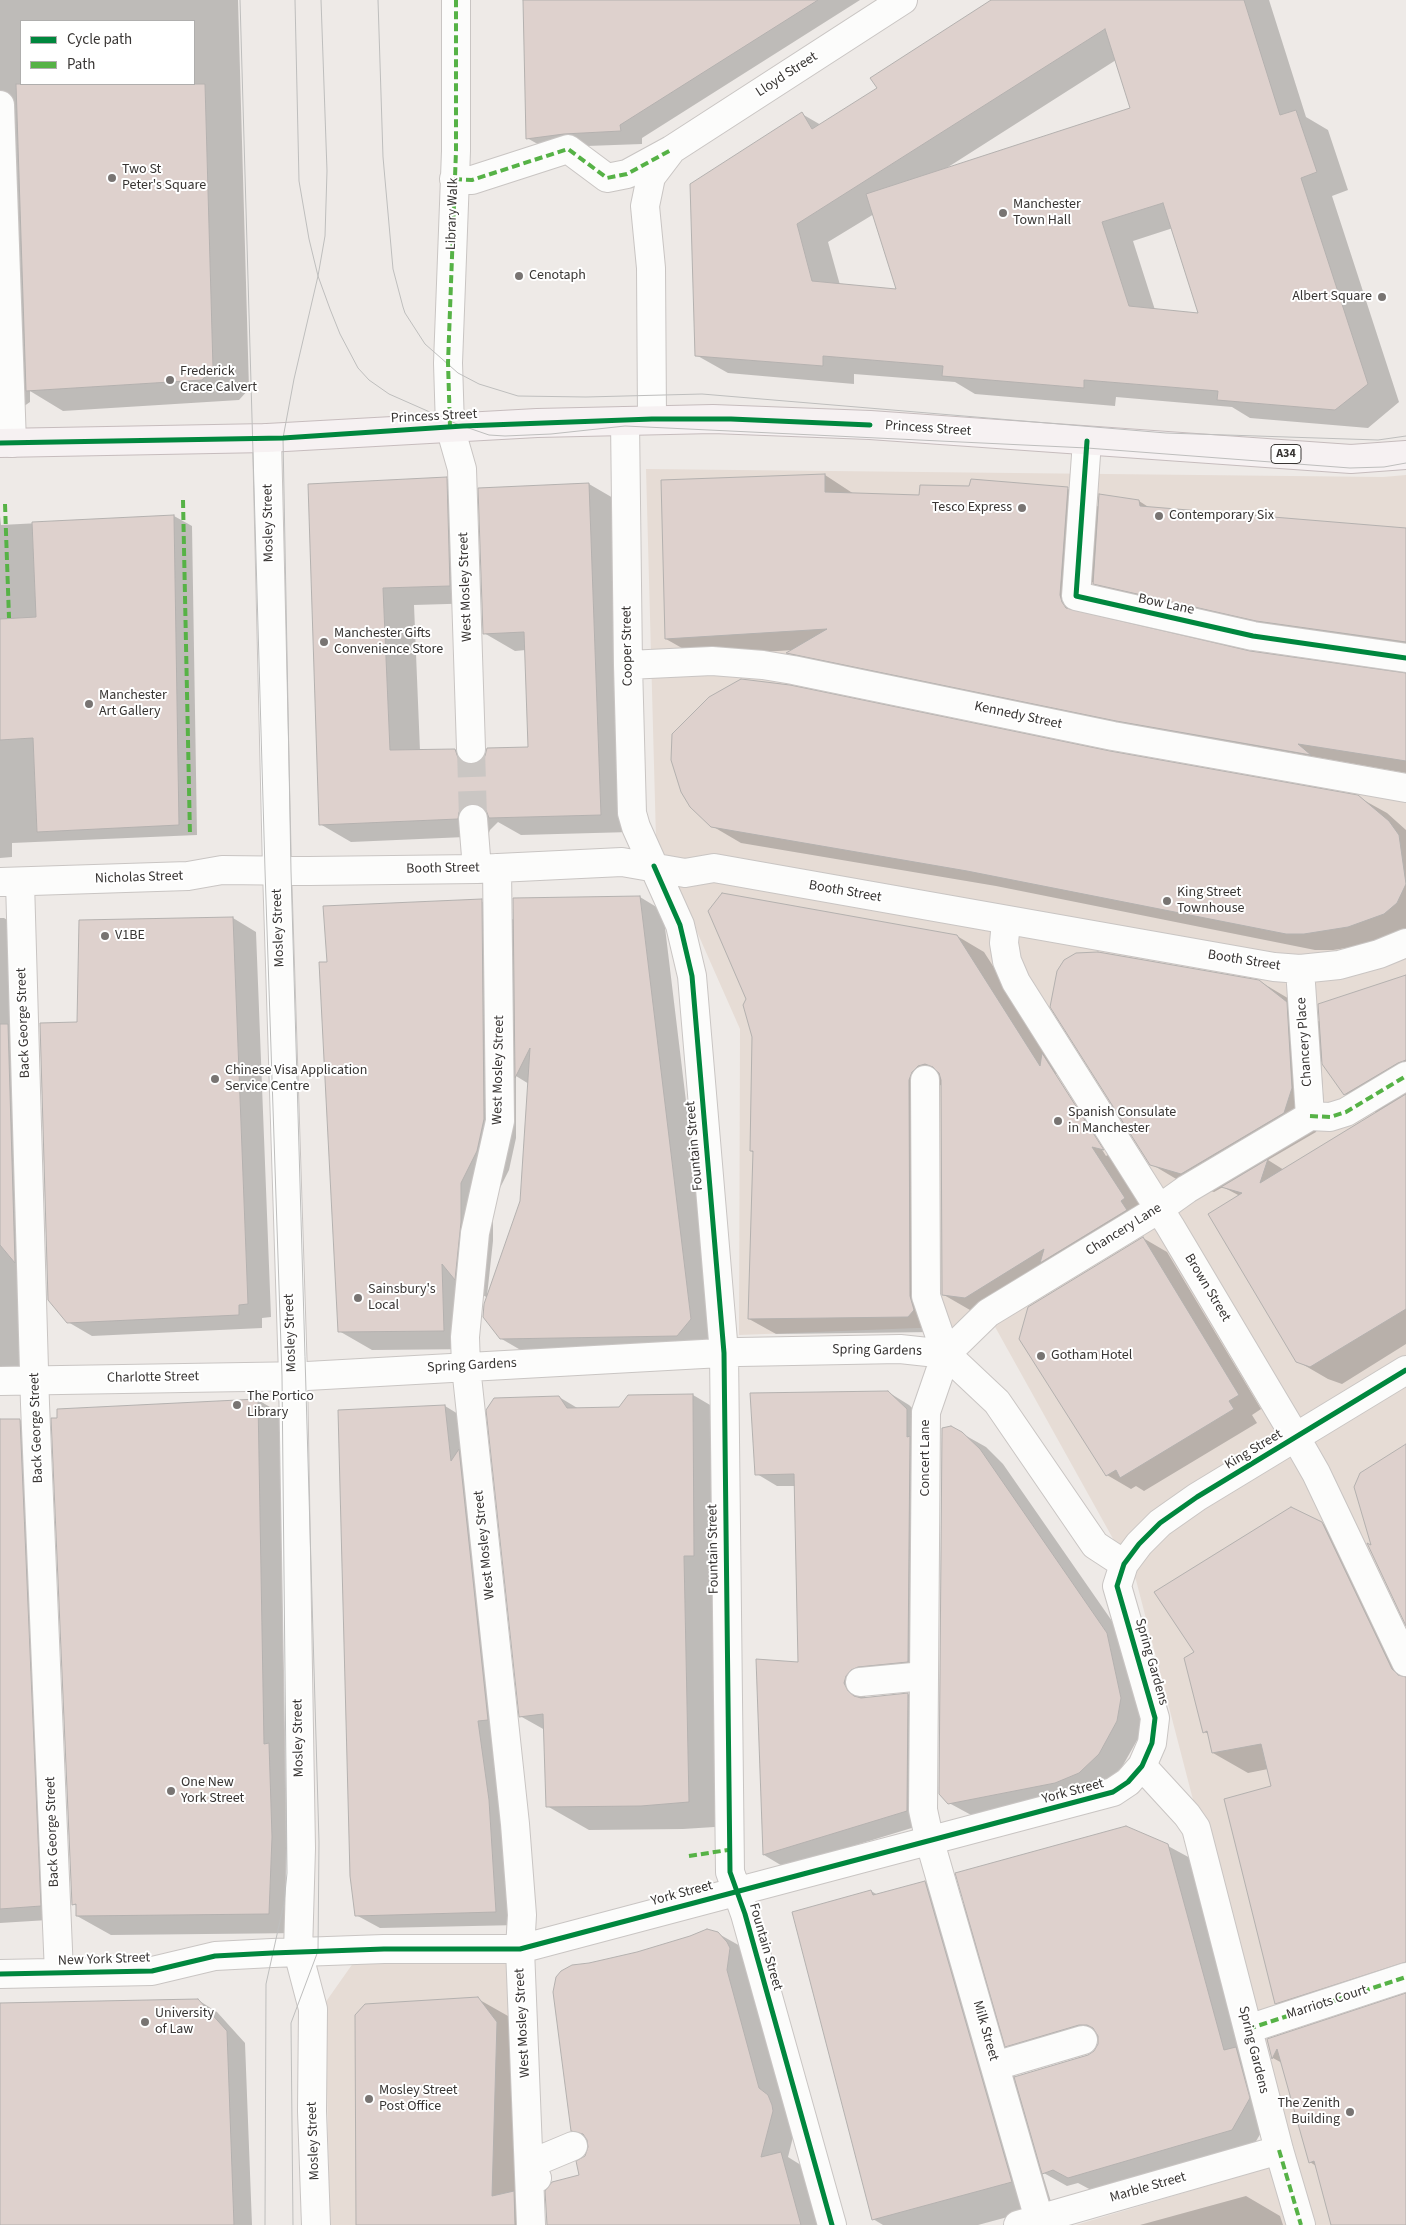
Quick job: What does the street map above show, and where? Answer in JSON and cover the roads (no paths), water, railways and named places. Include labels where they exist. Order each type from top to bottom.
[{"type":"main road","name":"Princess Street","points":[[6,443],[267,438],[450,427],[652,419],[722,419],[870,425],[1351,459],[1406,455]]},
{"type":"street","name":"Library Walk","points":[[450,427],[448,364],[454,179],[456,0]]},
{"type":"street","name":"Lloyd Street","points":[[454,179],[472,180],[568,149],[607,178],[627,174],[671,150],[903,0]]},
{"type":"street","points":[[0,105],[6,443]]},
{"type":"street","name":"Lloyd Street","points":[[652,419],[652,277],[645,206],[651,177],[671,150]]},
{"type":"street","name":"Cooper Street","points":[[625,421],[632,813],[636,827],[654,866]]},
{"type":"street","name":"West Mosley Street","points":[[450,427],[462,469],[471,749]]},
{"type":"street","name":"Mosley Street","points":[[267,438],[277,870],[300,1376],[301,1848],[298,1952],[313,2009],[312,2111],[316,2225]]},
{"type":"street","name":"Bow Lane","points":[[1087,441],[1076,596],[1253,636],[1406,658]]},
{"type":"street","name":"Kennedy Street","points":[[628,665],[712,661],[763,665],[1113,736],[1406,788]]},
{"type":"street","name":"West Mosley Street","points":[[473,819],[487,868],[500,1121],[474,1233],[465,1337],[466,1367],[515,1824],[522,1915],[520,1949],[531,2225]]},
{"type":"street","name":"Booth Street","points":[[277,870],[487,868],[622,862],[685,872],[714,868],[1006,921],[1274,967],[1300,969],[1339,965],[1406,943]]},
{"type":"street","name":"Fountain Street","points":[[654,866],[680,924],[692,976],[724,1353],[728,1850],[730,1872],[745,1914],[832,2225]]},
{"type":"street","name":"Nicholas Street","points":[[10,882],[188,876],[222,870],[277,870]]},
{"type":"street","name":"Back George Street","points":[[10,882],[36,1379],[35,1414],[59,1973]]},
{"type":"street","name":"Brown Street","points":[[1006,921],[1004,943],[1007,961],[1016,982],[1159,1209],[1296,1438],[1316,1473],[1405,1657]]},
{"type":"street","name":"Chancery Place","points":[[1300,969],[1310,1116]]},
{"type":"street","points":[[1310,1116],[1330,1117],[1346,1112],[1406,1076]]},
{"type":"street","points":[[925,1080],[926,1296],[946,1354],[997,1402],[1095,1545],[1124,1564]]},
{"type":"street","name":"Chancery Lane","points":[[946,1354],[988,1313],[1159,1209],[1187,1189],[1310,1116]]},
{"type":"street","name":"Spring Gardens","points":[[300,1376],[724,1353],[900,1349],[946,1354]]},
{"type":"street","name":"Concert Lane","points":[[930,1842],[923,1810],[926,1412],[946,1354]]},
{"type":"street","name":"King Street","points":[[1124,1564],[1139,1544],[1160,1523],[1197,1497],[1406,1370]]},
{"type":"street","name":"Charlotte Street","points":[[0,1381],[300,1376]]},
{"type":"street","name":"Spring Gardens","points":[[1124,1564],[1117,1586],[1156,1718],[1152,1743],[1142,1766],[1187,1814],[1196,1828],[1279,2150],[1301,2225]]},
{"type":"street","points":[[860,1682],[924,1676]]},
{"type":"street","name":"York Street","points":[[298,1952],[384,1949],[520,1949],[1114,1792],[1128,1782],[1142,1766]]},
{"type":"street","name":"Milk Street","points":[[930,1842],[995,2066],[1028,2222]]},
{"type":"street","name":"New York Street","points":[[0,1974],[152,1971],[215,1956],[298,1952]]},
{"type":"street","name":"Marriots Court","points":[[1248,2029],[1406,1977]]},
{"type":"street","points":[[995,2066],[1083,2040]]},
{"type":"street","points":[[541,2225],[537,2175],[530,2164],[573,2146]]},
{"type":"street","name":"Marble Street","points":[[1028,2222],[1279,2150]]},
{"type":"tunnel","points":[[471,749],[473,819]]},
{"type":"tram line","points":[[240,0],[265,870],[282,1376],[287,1873],[284,1903],[266,1984],[265,2225]]},
{"type":"tram line","points":[[295,0],[299,181],[309,239],[318,276],[330,309],[340,334],[358,368],[369,380],[389,394],[457,424],[489,435],[505,436],[551,434],[625,426],[1087,448],[1350,468],[1384,467],[1406,463]]},
{"type":"tram line","points":[[293,2225],[291,2023],[318,1951],[319,1842],[291,871],[283,438],[325,236],[327,171],[321,0]]},
{"type":"tram line","points":[[378,0],[383,157],[393,269],[405,313],[425,344],[458,373],[479,384],[518,396],[586,397],[702,394],[1166,433],[1378,440],[1406,436]]},
{"type":"place","name":"Two St Peter's Square","points":[[112,178]]},
{"type":"place","name":"Manchester Town Hall","points":[[1003,213]]},
{"type":"place","name":"Cenotaph","points":[[519,276]]},
{"type":"place","name":"Albert Square","points":[[1382,297]]},
{"type":"place","name":"Frederick Crace Calvert","points":[[170,380]]},
{"type":"place","name":"Tesco Express","points":[[1022,508]]},
{"type":"place","name":"Contemporary Six","points":[[1159,516]]},
{"type":"place","name":"Manchester Gifts Convenience Store","points":[[324,642]]},
{"type":"place","name":"Manchester Art Gallery","points":[[89,704]]},
{"type":"place","name":"King Street Townhouse","points":[[1167,901]]},
{"type":"place","name":"V1BE","points":[[105,936]]},
{"type":"place","name":"Chinese Visa Application Service Centre","points":[[215,1079]]},
{"type":"place","name":"Spanish Consulate in Manchester","points":[[1058,1121]]},
{"type":"place","name":"Sainsbury's Local","points":[[358,1298]]},
{"type":"place","name":"Gotham Hotel","points":[[1041,1356]]},
{"type":"place","name":"The Portico Library","points":[[237,1405]]},
{"type":"place","name":"One New York Street","points":[[171,1791]]},
{"type":"place","name":"University of Law","points":[[145,2022]]},
{"type":"place","name":"Mosley Street Post Office","points":[[369,2099]]},
{"type":"place","name":"The Zenith Building","points":[[1350,2112]]}]
